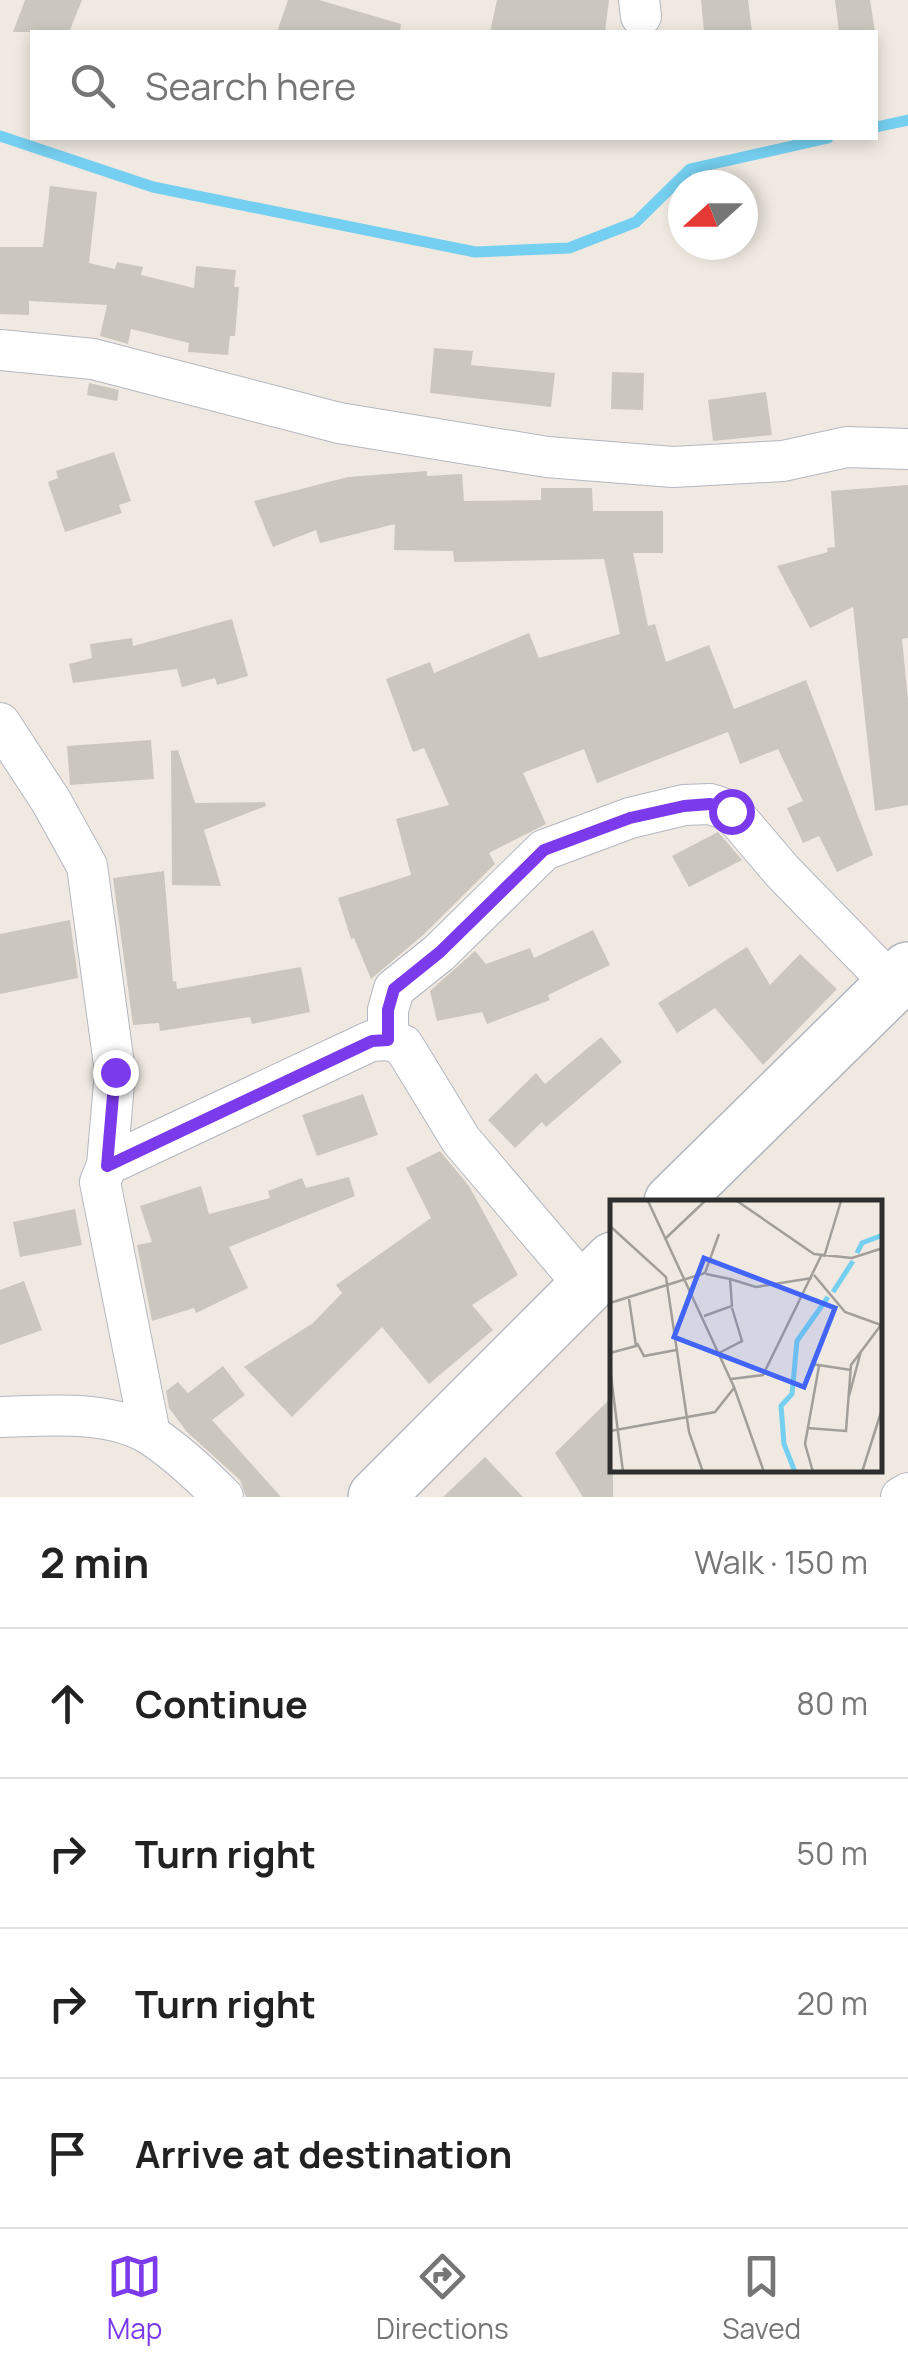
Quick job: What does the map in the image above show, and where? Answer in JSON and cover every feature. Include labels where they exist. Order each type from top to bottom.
[{"type":"street","points":[[0,350],[93,359],[339,423],[547,457],[673,466],[783,461],[846,446],[908,449]]},
{"type":"street","points":[[0,722],[51,800],[87,866],[115,1072],[107,1166],[100,1182],[150,1434]]},
{"type":"street","points":[[388,1040],[388,1010],[394,989],[440,952],[544,850],[630,818],[684,806],[710,804],[731,811],[782,871],[900,977],[674,1200]]},
{"type":"street","points":[[107,1166],[372,1041],[388,1040],[403,1045],[461,1140],[600,1273],[376,1497]]},
{"type":"street","points":[[0,1417],[108,1420],[150,1434],[222,1497]]},
{"type":"street","points":[[902,1497],[908,1493]]},
{"type":"building","points":[[25,0],[82,0],[70,30],[13,32]]},
{"type":"building","points":[[288,0],[319,0],[401,24],[400,30],[278,30]]},
{"type":"building","points":[[497,0],[609,0],[605,30],[490,30]]},
{"type":"building","points":[[701,0],[748,0],[752,30],[704,30]]},
{"type":"building","points":[[835,0],[870,0],[875,30],[839,30]]},
{"type":"building","points":[[50,186],[97,192],[89,263],[115,269],[117,262],[143,267],[141,275],[194,288],[196,266],[236,270],[234,287],[239,287],[235,336],[230,336],[228,355],[188,352],[189,343],[131,329],[128,344],[100,336],[107,305],[29,301],[29,315],[0,314],[0,247],[43,247]]},
{"type":"building","points":[[434,348],[473,351],[471,365],[555,373],[551,407],[430,393]]},
{"type":"building","points":[[612,372],[644,373],[643,410],[611,409]]},
{"type":"building","points":[[89,383],[119,390],[117,401],[87,395]]},
{"type":"building","points":[[766,392],[772,435],[713,441],[708,400]]},
{"type":"building","points":[[114,452],[131,501],[119,505],[122,513],[65,532],[48,482],[58,478],[56,471]]},
{"type":"building","points":[[427,471],[427,476],[462,474],[464,501],[541,500],[541,488],[592,488],[593,511],[663,511],[663,553],[633,553],[648,626],[655,624],[666,662],[709,645],[734,709],[806,680],[873,855],[837,872],[819,836],[803,843],[787,808],[803,801],[778,749],[740,764],[728,732],[597,783],[584,749],[523,773],[546,824],[489,853],[495,864],[423,935],[371,979],[354,938],[351,939],[338,898],[411,875],[396,819],[449,805],[424,748],[413,752],[386,679],[430,662],[434,673],[529,633],[539,658],[620,634],[604,559],[454,562],[453,551],[394,550],[395,524],[320,543],[316,530],[273,547],[254,501],[348,477]]},
{"type":"building","points":[[908,485],[908,638],[902,639],[908,699],[908,805],[875,811],[853,607],[810,628],[777,566],[835,547],[831,491]]},
{"type":"building","points":[[232,619],[248,676],[217,685],[215,678],[182,687],[177,669],[73,683],[69,664],[92,658],[90,644],[132,638],[133,646]]},
{"type":"building","points":[[151,740],[154,779],[70,785],[67,746]]},
{"type":"building","points":[[178,750],[195,803],[265,802],[266,806],[204,830],[221,886],[172,885],[171,751]]},
{"type":"building","points":[[718,832],[742,860],[689,887],[672,856]]},
{"type":"building","points":[[164,871],[173,982],[176,981],[177,989],[301,967],[310,1012],[252,1024],[250,1017],[160,1031],[159,1023],[133,1025],[113,878]]},
{"type":"building","points":[[70,920],[78,978],[0,994],[0,934]]},
{"type":"building","points":[[593,930],[610,965],[548,995],[550,1000],[487,1024],[482,1012],[437,1021],[430,991],[475,951],[486,964],[530,948],[534,958]]},
{"type":"building","points":[[747,947],[770,985],[800,954],[837,989],[763,1065],[715,1008],[677,1033],[658,1003]]},
{"type":"building","points":[[601,1037],[622,1062],[546,1127],[542,1122],[515,1148],[488,1120],[536,1073],[545,1084]]},
{"type":"building","points":[[363,1094],[378,1135],[317,1156],[302,1115]]},
{"type":"building","points":[[440,1151],[469,1186],[518,1275],[472,1305],[493,1330],[429,1384],[382,1327],[292,1417],[244,1367],[313,1323],[342,1293],[336,1285],[431,1218],[406,1168]]},
{"type":"building","points":[[349,1177],[355,1196],[229,1247],[248,1288],[196,1313],[194,1308],[152,1321],[137,1245],[152,1242],[140,1206],[201,1186],[209,1214],[270,1198],[268,1191],[302,1178],[306,1188]]},
{"type":"building","points":[[75,1209],[82,1245],[20,1257],[13,1222]]},
{"type":"building","points":[[24,1281],[42,1330],[0,1345],[0,1290]]},
{"type":"building","points":[[223,1366],[245,1395],[212,1420],[281,1497],[246,1497],[240,1480],[187,1432],[169,1408],[166,1391],[178,1382],[188,1393]]},
{"type":"building","points":[[610,1399],[613,1497],[583,1497],[555,1453]]},
{"type":"building","points":[[485,1457],[523,1497],[443,1497]]},
{"type":"waterway","points":[[878,127],[908,120]]},
{"type":"waterway","points":[[0,136],[153,187],[475,252],[569,248],[636,222],[690,169],[819,140]]},
{"type":"route","points":[[115,1072],[107,1166],[372,1041],[388,1040],[388,1010],[394,989],[440,952],[544,850],[630,818],[684,806],[710,804],[731,811]]}]
